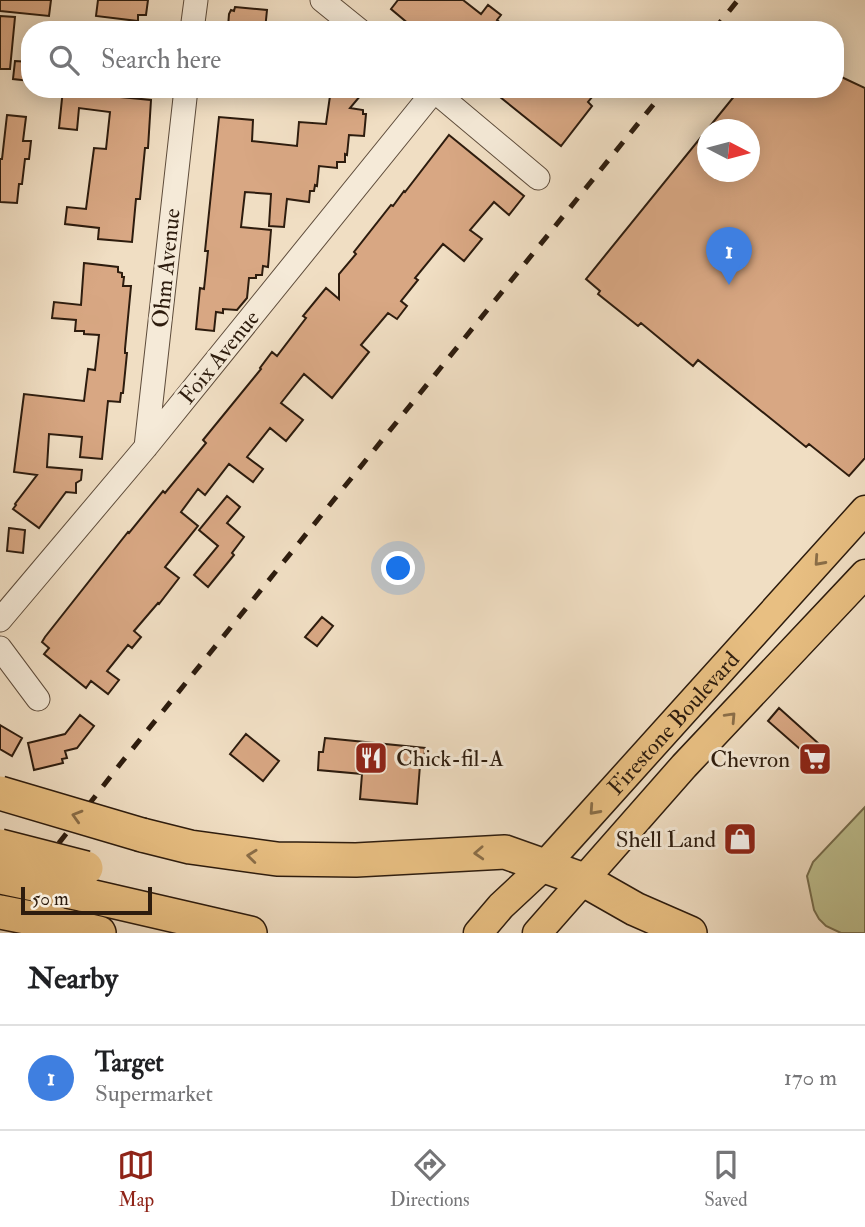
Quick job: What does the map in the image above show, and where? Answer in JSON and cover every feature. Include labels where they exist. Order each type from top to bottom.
[{"type":"highway","points":[[0,793],[190,847],[278,859],[356,860],[505,852],[584,880],[635,909],[690,933]]},
{"type":"highway","points":[[0,846],[73,899],[99,933]]},
{"type":"highway","points":[[0,877],[148,921],[250,933]]},
{"type":"highway","points":[[0,912],[73,899]]},
{"type":"highway","points":[[0,900],[73,899],[148,921]]},
{"type":"main road","name":"Firestone Boulevard","points":[[478,933],[501,906],[545,865],[865,510]]},
{"type":"main road","name":"Firestone Boulevard","points":[[537,933],[684,766],[865,574]]},
{"type":"street","points":[[193,21],[196,0]]},
{"type":"street","points":[[322,0],[348,21]]},
{"type":"street","name":"Ohm Avenue","points":[[146,447],[185,98]]},
{"type":"street","name":"Foix Avenue","points":[[0,620],[146,447],[427,98]]},
{"type":"street","points":[[443,98],[538,178]]},
{"type":"street","points":[[0,648],[38,699]]},
{"type":"green space","points":[[865,807],[865,933],[841,933],[826,926],[819,919],[814,910],[807,876],[813,862]]},
{"type":"building","points":[[0,0],[51,0],[49,16],[0,11]]},
{"type":"building","points":[[98,0],[148,0],[146,15],[138,15],[138,21],[96,16]]},
{"type":"building","points":[[398,0],[463,0],[481,14],[488,5],[501,15],[498,21],[405,21],[391,9]]},
{"type":"building","points":[[235,7],[267,10],[266,21],[228,21],[231,10],[234,11]]},
{"type":"building","points":[[0,16],[15,17],[10,69],[0,69]]},
{"type":"building","points":[[15,61],[21,61],[21,80],[13,79]]},
{"type":"building","points":[[844,78],[865,88],[865,458],[849,476],[809,444],[806,447],[698,360],[693,366],[641,323],[638,326],[598,294],[600,291],[586,279],[697,142],[697,182],[760,182],[760,119],[716,119],[733,98],[844,98]]},
{"type":"building","points":[[62,98],[151,100],[148,148],[145,148],[140,199],[136,199],[132,242],[98,239],[99,228],[65,224],[67,207],[86,209],[94,148],[106,149],[110,112],[79,108],[77,130],[59,128]]},
{"type":"building","points":[[330,98],[358,98],[350,108],[363,110],[363,114],[366,114],[364,136],[349,135],[345,162],[337,162],[337,168],[319,166],[317,186],[315,185],[314,191],[310,191],[309,202],[287,199],[284,227],[269,226],[271,194],[245,192],[241,227],[271,230],[268,267],[263,266],[262,275],[249,278],[247,298],[237,310],[223,309],[223,313],[216,312],[214,331],[196,329],[200,288],[204,289],[208,251],[205,251],[219,117],[253,120],[252,141],[297,146],[299,122],[326,124]]},
{"type":"building","points":[[501,98],[591,98],[588,102],[592,106],[561,146]]},
{"type":"building","points":[[7,115],[26,117],[23,141],[31,141],[29,159],[25,159],[22,184],[19,184],[17,203],[0,202],[0,159]]},
{"type":"building","points":[[449,135],[524,196],[509,215],[494,202],[470,230],[482,239],[464,261],[443,244],[415,278],[418,280],[401,301],[407,306],[397,319],[388,313],[361,345],[369,352],[332,398],[304,374],[281,403],[303,420],[286,441],[270,428],[247,457],[263,469],[253,482],[229,464],[205,495],[198,489],[181,512],[198,526],[165,567],[179,578],[134,631],[141,637],[132,648],[128,645],[107,671],[119,680],[108,694],[91,681],[86,688],[44,654],[49,648],[42,642],[45,637],[128,532],[163,491],[165,493],[206,443],[203,440],[272,352],[277,356],[306,318],[303,316],[326,288],[339,299],[339,274]]},
{"type":"building","points":[[84,263],[118,267],[118,272],[124,277],[123,286],[131,286],[123,393],[120,402],[108,401],[102,459],[80,457],[82,437],[49,434],[47,467],[82,470],[81,480],[76,483],[76,493],[66,492],[39,528],[13,509],[37,475],[14,472],[24,394],[84,401],[88,369],[95,370],[99,335],[75,331],[76,320],[52,318],[54,302],[81,305]]},
{"type":"building","points":[[227,496],[240,507],[227,523],[244,537],[232,553],[234,555],[208,587],[194,575],[218,546],[199,530]]},
{"type":"building","points":[[9,528],[25,530],[23,553],[7,551]]},
{"type":"building","points":[[322,617],[333,626],[317,646],[305,637]]},
{"type":"building","name":"Chevron","points":[[779,708],[828,752],[817,764],[768,721]]},
{"type":"building","points":[[80,715],[94,726],[77,748],[65,751],[67,758],[62,759],[63,763],[34,770],[28,743],[65,734]]},
{"type":"building","points":[[0,725],[22,738],[12,756],[0,749]]},
{"type":"building","points":[[246,734],[279,761],[263,781],[230,754]]},
{"type":"building","name":"Chick-fil-A","points":[[325,738],[425,748],[424,765],[420,765],[417,804],[360,799],[362,774],[318,770],[319,752],[323,752]]},
{"type":"railway","points":[[721,21],[738,0]]},
{"type":"railway","points":[[0,919],[121,763],[659,98]]},
{"type":"place","name":"Target","points":[[729,285]]},
{"type":"place","name":"Chick-fil-A","points":[[371,758]]},
{"type":"place","name":"Chevron","points":[[815,759]]},
{"type":"place","name":"Shell Land","points":[[740,839]]}]
